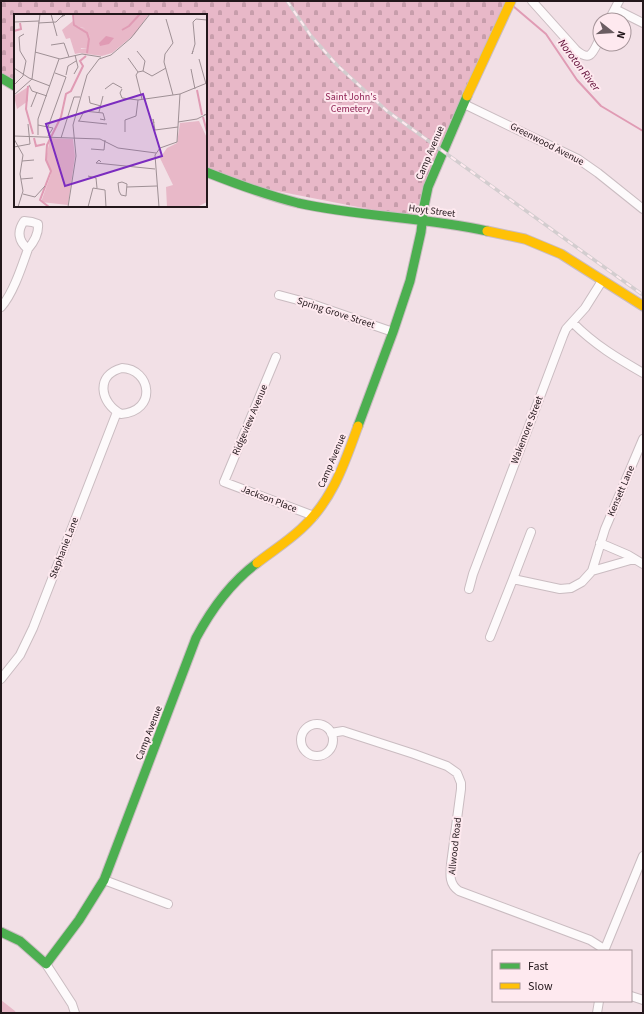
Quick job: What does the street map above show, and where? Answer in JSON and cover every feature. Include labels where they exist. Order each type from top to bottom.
[{"type":"street","points":[[532,1],[583,56],[586,56],[592,52]]},
{"type":"street","points":[[613,12],[619,1]]},
{"type":"street","name":"Camp Avenue","points":[[46,964],[79,920],[104,880],[196,638],[207,616],[237,579],[295,534],[314,516],[328,498],[339,477],[393,332],[410,281],[422,232],[424,206],[428,187],[510,4]]},
{"type":"street","points":[[615,9],[643,23]]},
{"type":"street","points":[[1,78],[14,85]]},
{"type":"street","name":"Greenwood Avenue","points":[[464,104],[578,159],[643,208]]},
{"type":"street","name":"Hoyt Street","points":[[207,172],[252,190],[299,202],[364,214],[423,220],[475,228],[525,238],[561,254],[643,306]]},
{"type":"street","points":[[1,307],[16,281],[28,249]]},
{"type":"street","name":"Wakemore Street","points":[[469,589],[473,574],[559,344],[566,329],[585,308],[602,280]]},
{"type":"street","name":"Spring Grove Street","points":[[279,295],[309,303],[393,332]]},
{"type":"street","points":[[573,323],[600,347],[643,374]]},
{"type":"street","name":"Ridgeview Avenue","points":[[224,482],[276,357]]},
{"type":"street","points":[[127,368],[141,376],[146,388],[145,398],[142,404],[134,412],[121,414],[117,412],[109,404],[104,395],[103,386],[111,374],[119,369],[127,368]]},
{"type":"street","name":"Stephanie Lane","points":[[1,679],[20,655],[33,628],[117,412]]},
{"type":"street","name":"Kensett Lane","points":[[592,571],[600,543],[643,440]]},
{"type":"street","name":"Jackson Place","points":[[224,482],[314,516]]},
{"type":"street","points":[[490,637],[531,532]]},
{"type":"street","points":[[600,543],[643,564]]},
{"type":"street","points":[[513,579],[560,589],[571,588],[582,582],[592,571],[634,559]]},
{"type":"street","name":"Allwood Road","points":[[319,724],[332,733],[333,738],[331,748],[324,754],[320,756],[310,755],[303,748],[301,739],[308,726],[319,724]]},
{"type":"street","name":"Allwood Road","points":[[332,733],[343,731],[432,760],[453,769],[460,779],[461,789],[451,869],[452,884],[454,888],[459,892],[590,940],[604,950]]},
{"type":"street","points":[[604,950],[643,856]]},
{"type":"street","points":[[104,880],[168,904]]},
{"type":"street","points":[[1,932],[17,939],[32,950],[46,964],[72,1004],[75,1013]]},
{"type":"street","points":[[632,996],[643,1000]]},
{"type":"street","points":[[597,1013],[599,1002]]},
{"type":"green space","name":"Saint John's Cemetery","points":[[1,1],[503,1],[507,6],[418,216],[373,210],[251,186],[207,167],[207,14],[14,14],[14,82],[1,75]]},
{"type":"green space","points":[[1,1000],[15,1011],[16,1013],[1,1013]]},
{"type":"waterway","name":"Noroton River","points":[[513,6],[546,34],[577,80],[601,106],[643,131]]},
{"type":"railway","points":[[287,1],[311,36],[337,65],[387,111],[643,295]]},
{"type":"traffic: fast","points":[[1,78],[14,85]]},
{"type":"traffic: fast","points":[[358,426],[393,332],[410,281],[421,232],[428,187],[467,96]]},
{"type":"traffic: fast","points":[[207,172],[251,189],[321,208],[464,226],[487,231]]},
{"type":"traffic: fast","points":[[1,932],[20,941],[46,964],[79,920],[104,880],[196,638],[208,616],[222,597],[238,579],[257,563]]},
{"type":"traffic: slow","points":[[467,96],[511,1]]},
{"type":"traffic: slow","points":[[487,231],[525,239],[561,254],[643,306]]},
{"type":"traffic: slow","points":[[257,563],[296,534],[321,507],[336,482],[348,455],[358,426]]}]
